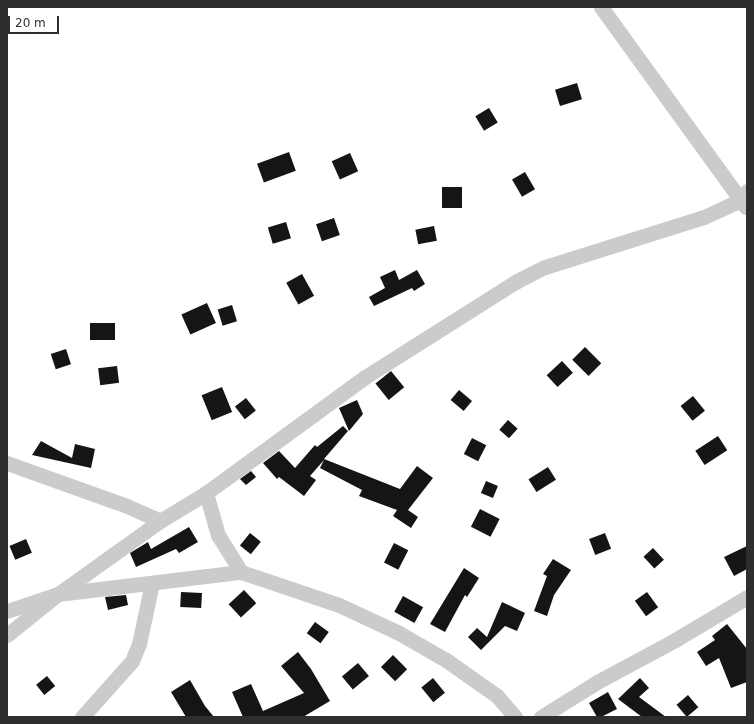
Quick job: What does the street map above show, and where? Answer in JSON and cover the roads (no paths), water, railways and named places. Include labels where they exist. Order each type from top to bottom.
[{"type":"street","points":[[7,635],[58,594],[160,521],[206,493],[365,377],[517,281],[545,267],[704,217],[745,200],[601,7]]},
{"type":"street","points":[[7,463],[126,506],[160,521]]},
{"type":"street","points":[[206,493],[218,535],[241,572]]},
{"type":"street","points":[[7,611],[58,594],[152,584],[241,572],[339,605],[399,633],[446,660],[497,696],[516,717]]},
{"type":"street","points":[[82,717],[132,661],[140,644],[152,584]]},
{"type":"street","points":[[542,717],[597,682],[675,640],[747,597]]}]
